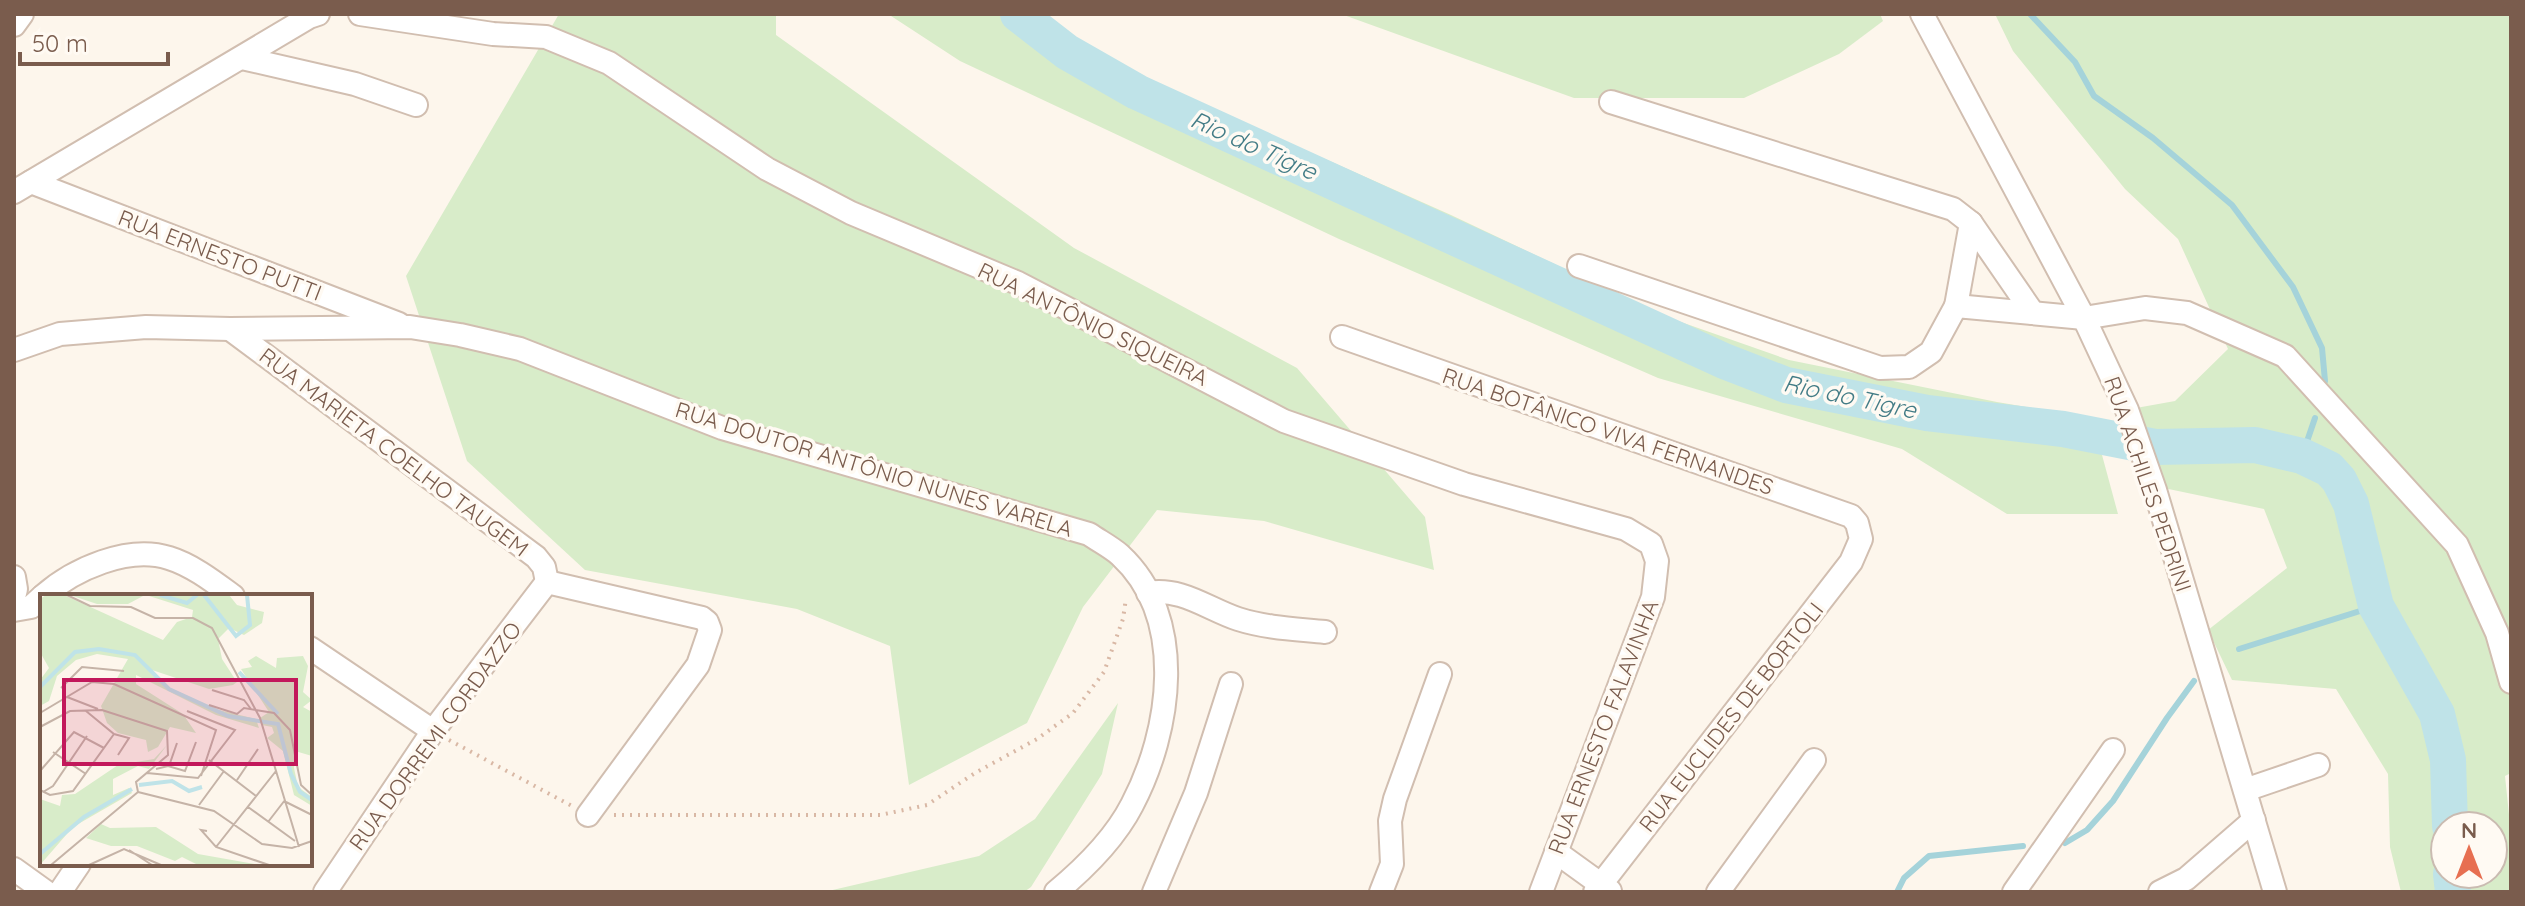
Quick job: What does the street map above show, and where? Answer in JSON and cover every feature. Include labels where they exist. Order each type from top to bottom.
[{"type":"street","points":[[14,25],[22,14]]},
{"type":"street","points":[[22,187],[318,14]]},
{"type":"street","name":"RUA ANTÔNIO SIQUEIRA","points":[[360,14],[493,34],[546,37],[609,63],[767,169],[851,213],[1018,283],[1284,421],[1464,484],[1626,529],[1651,544],[1657,561]]},
{"type":"street","points":[[546,37],[548,14]]},
{"type":"street","name":"RUA ACHILES PEDRINI","points":[[1922,14],[2084,318],[2127,410],[2155,490],[2275,892]]},
{"type":"street","points":[[242,58],[355,84],[416,105]]},
{"type":"street","points":[[1611,102],[1953,209],[1971,223],[2033,313]]},
{"type":"street","name":"RUA ERNESTO PUTTI","points":[[22,187],[410,327]]},
{"type":"street","points":[[1579,266],[1880,368],[1909,367],[1931,352],[1956,306],[1971,223]]},
{"type":"street","points":[[1956,306],[2084,318],[2145,308],[2187,313],[2285,356],[2457,545],[2497,633],[2511,682]]},
{"type":"street","name":"RUA DOUTOR ANTÔNIO NUNES VARELA","points":[[14,350],[60,334],[146,327],[410,327],[460,335],[520,349],[722,428],[1089,534],[1118,553],[1148,593],[1165,650],[1164,716],[1155,750],[1131,808],[1089,862],[1056,892]]},
{"type":"street","name":"RUA MARIETA COELHO TAUGEM","points":[[230,329],[536,557],[544,567],[547,582]]},
{"type":"street","name":"RUA BOTÂNICO VIVA FERNANDES","points":[[1342,337],[1851,516],[1857,523],[1861,539]]},
{"type":"street","name":"RUA EUCLIDES DE BORTOLI","points":[[1602,889],[1830,591],[1851,562],[1861,539]]},
{"type":"street","points":[[45,594],[71,575],[130,555],[153,554],[172,558],[230,594]]},
{"type":"street","name":"RUA ERNESTO FALAVINHA","points":[[1541,892],[1653,597],[1657,561]]},
{"type":"street","points":[[14,577],[14,597]]},
{"type":"street","points":[[547,582],[702,618],[710,630],[698,665],[588,815]]},
{"type":"street","name":"RUA DORREMI CORDAZZO","points":[[325,892],[433,731],[547,582]]},
{"type":"street","points":[[1148,593],[1172,591],[1238,619],[1325,632]]},
{"type":"street","points":[[14,610],[31,607],[40,598]]},
{"type":"street","points":[[312,649],[433,731]]},
{"type":"street","points":[[1381,892],[1392,864],[1390,821],[1395,799],[1440,674]]},
{"type":"street","points":[[1154,892],[1196,793],[1231,684]]},
{"type":"street","points":[[2014,892],[2113,750]]},
{"type":"street","points":[[1718,892],[1814,760]]},
{"type":"street","points":[[2245,790],[2318,765]]},
{"type":"street","points":[[2160,892],[2186,879],[2254,820]]},
{"type":"street","points":[[1556,852],[1602,889]]},
{"type":"street","points":[[60,892],[78,866]]},
{"type":"street","points":[[14,869],[46,892]]},
{"type":"path","points":[[433,731],[588,815],[880,815],[927,805],[975,773],[1037,739],[1073,713],[1104,672],[1123,619],[1131,567]]},
{"type":"green space","points":[[559,14],[776,14],[776,35],[1074,248],[1297,368],[1425,517],[1434,570],[1264,521],[1157,510],[1083,607],[1027,723],[909,785],[890,646],[797,609],[585,570],[467,461],[406,276]]},
{"type":"green space","points":[[888,14],[1040,14],[1066,35],[1179,94],[1569,271],[1581,285],[1646,317],[1661,315],[1789,360],[2092,418],[2118,514],[2007,514],[1902,449],[1658,378],[1339,239],[960,61]]},
{"type":"green space","points":[[1341,14],[1880,14],[1883,21],[1839,54],[1744,98],[1574,98]]},
{"type":"green space","points":[[1995,14],[2511,14],[2511,773],[2505,776],[2509,810],[2429,810],[2429,890],[2509,890],[2509,815],[2511,892],[2401,892],[2390,847],[2388,774],[2336,689],[2232,680],[2208,630],[2287,568],[2264,509],[2159,487],[2136,408],[2175,401],[2228,349],[2178,239],[2125,189],[2013,51]]},
{"type":"green space","points":[[1118,703],[1102,774],[1031,887],[1024,892],[824,892],[979,856],[1035,819]]},
{"type":"waterway","name":"Rio do Tigre","points":[[1018,14],[1067,52],[1137,92],[1724,361],[1786,385],[1927,413],[2063,429],[2155,447],[2255,445],[2302,456],[2329,469],[2339,480],[2351,504],[2376,606],[2437,714],[2448,760],[2450,810]]},
{"type":"waterway","points":[[2030,14],[2075,62],[2094,96],[2153,138],[2232,205],[2293,287],[2322,348],[2325,381]]},
{"type":"waterway","points":[[2302,456],[2315,418]]},
{"type":"waterway","points":[[2239,649],[2376,606]]},
{"type":"waterway","points":[[2065,843],[2087,830],[2113,801],[2194,681]]},
{"type":"waterway","points":[[1897,892],[1904,878],[1929,856],[2023,846]]}]
